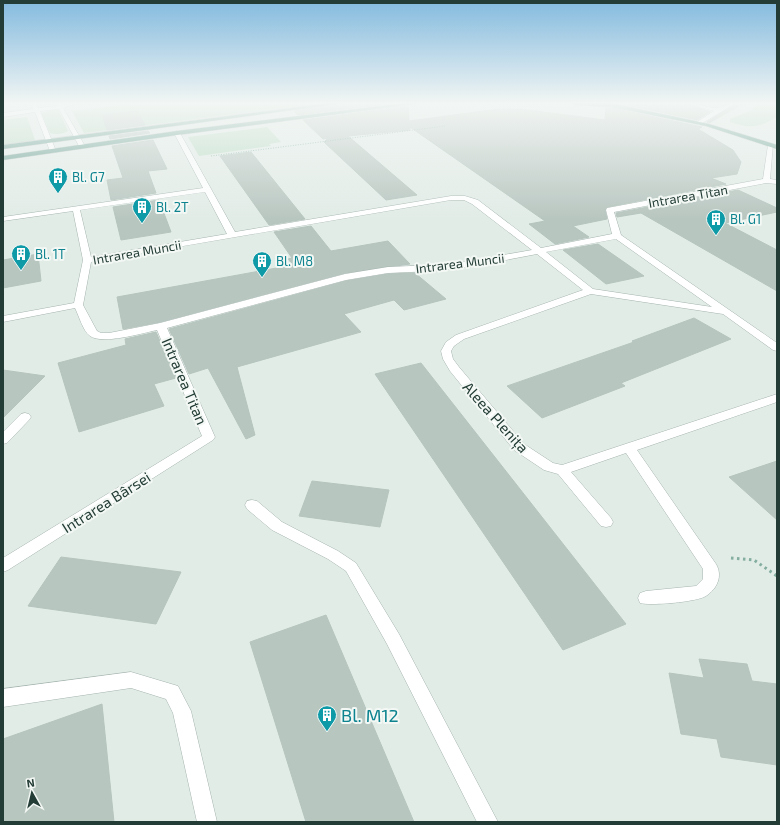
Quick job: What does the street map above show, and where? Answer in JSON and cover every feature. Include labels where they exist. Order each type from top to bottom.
[{"type":"main road","points":[[3,147],[45,142]]},
{"type":"main road","points":[[3,158],[115,142]]},
{"type":"main road","points":[[759,142],[774,146]]},
{"type":"street","points":[[49,142],[53,151]]},
{"type":"street","points":[[80,142],[82,146]]},
{"type":"street","points":[[181,142],[232,235]]},
{"type":"street","points":[[766,181],[774,146]]},
{"type":"street","name":"Intrarea Titan","points":[[617,236],[610,210],[766,181],[777,182]]},
{"type":"street","points":[[3,219],[207,190]]},
{"type":"street","name":"Intrarea Muncii","points":[[458,197],[475,202],[539,252],[457,266],[388,270],[358,275],[161,326],[109,336],[99,336],[93,333],[78,306],[87,260],[458,197]]},
{"type":"street","points":[[76,209],[87,260]]},
{"type":"street","points":[[539,252],[617,236],[777,348]]},
{"type":"street","points":[[539,252],[590,291],[726,312]]},
{"type":"street","name":"Aleea Plenița","points":[[562,470],[549,467],[520,447],[454,369],[448,359],[446,351],[450,344],[460,337],[590,291]]},
{"type":"street","points":[[3,319],[78,306]]},
{"type":"street","name":"Intrarea Titan","points":[[161,326],[209,437]]},
{"type":"street","points":[[606,522],[562,470],[777,398]]},
{"type":"street","points":[[3,440],[25,417]]},
{"type":"street","name":"Intrarea Bârsei","points":[[3,566],[209,437]]},
{"type":"street","points":[[629,448],[711,568],[711,581],[700,592],[676,596],[646,598]]},
{"type":"street","points":[[252,505],[277,526],[333,555],[351,567],[393,638],[488,822]]},
{"type":"street","points":[[3,698],[131,680],[172,692],[182,710],[207,822]]},
{"type":"path","points":[[190,159],[320,142]]},
{"type":"path","points":[[703,556],[754,560],[777,576]]},
{"type":"green space","points":[[3,142],[25,142],[3,145]]},
{"type":"green space","points":[[191,142],[281,142],[269,144],[271,146],[199,156]]},
{"type":"building","points":[[154,142],[167,169],[148,171],[156,193],[111,200],[107,180],[123,178],[112,146]]},
{"type":"building","points":[[324,142],[354,142],[417,195],[386,200]]},
{"type":"building","points":[[431,142],[719,142],[733,150],[741,162],[737,174],[711,178],[726,184],[607,207],[605,210],[607,219],[573,226],[589,237],[555,244],[529,224],[545,221]]},
{"type":"building","points":[[251,152],[305,219],[269,225],[220,156]]},
{"type":"building","name":"Bl. G1","points":[[738,190],[777,208],[777,212],[725,223],[777,250],[777,291],[641,213],[617,217],[616,213]]},
{"type":"building","name":"Bl. 2T","points":[[159,200],[171,232],[121,240],[113,207]]},
{"type":"building","name":"Bl. M8","points":[[311,226],[331,251],[388,241],[410,264],[345,273],[160,322],[123,329],[117,297],[293,265],[288,259],[292,258],[274,232]]},
{"type":"building","points":[[598,244],[644,276],[606,284],[563,250]]},
{"type":"building","name":"Bl. 1T","points":[[38,254],[41,281],[3,288],[3,260]]},
{"type":"building","points":[[415,273],[446,299],[404,310],[394,300],[344,314],[361,332],[237,367],[255,435],[246,439],[208,368],[189,374],[169,329],[346,281],[388,274]]},
{"type":"building","points":[[694,318],[731,339],[621,383],[625,386],[542,418],[507,386],[634,342],[632,341]]},
{"type":"building","points":[[156,332],[176,378],[154,384],[164,406],[79,432],[58,363],[126,345],[125,339]]},
{"type":"building","points":[[421,363],[626,624],[563,650],[375,374]]},
{"type":"building","points":[[3,370],[45,376],[3,418]]},
{"type":"building","points":[[777,461],[777,520],[729,477]]},
{"type":"building","points":[[312,481],[389,490],[380,527],[299,516]]},
{"type":"building","points":[[61,557],[181,572],[156,624],[28,606]]},
{"type":"building","name":"Bl. M12","points":[[326,615],[414,822],[306,822],[250,642]]},
{"type":"building","points":[[699,659],[747,664],[752,681],[777,684],[777,765],[721,757],[717,739],[681,734],[669,673],[704,678]]},
{"type":"building","points":[[102,704],[114,822],[3,822],[3,739]]},
{"type":"place","name":"Bl. G7","points":[[58,194]]},
{"type":"place","name":"Bl. 2T","points":[[142,224]]},
{"type":"place","name":"Bl. G1","points":[[716,236]]},
{"type":"place","name":"Bl. 1T","points":[[21,271]]},
{"type":"place","name":"Bl. M8","points":[[262,278]]},
{"type":"place","name":"Bl. M12","points":[[327,732]]}]
